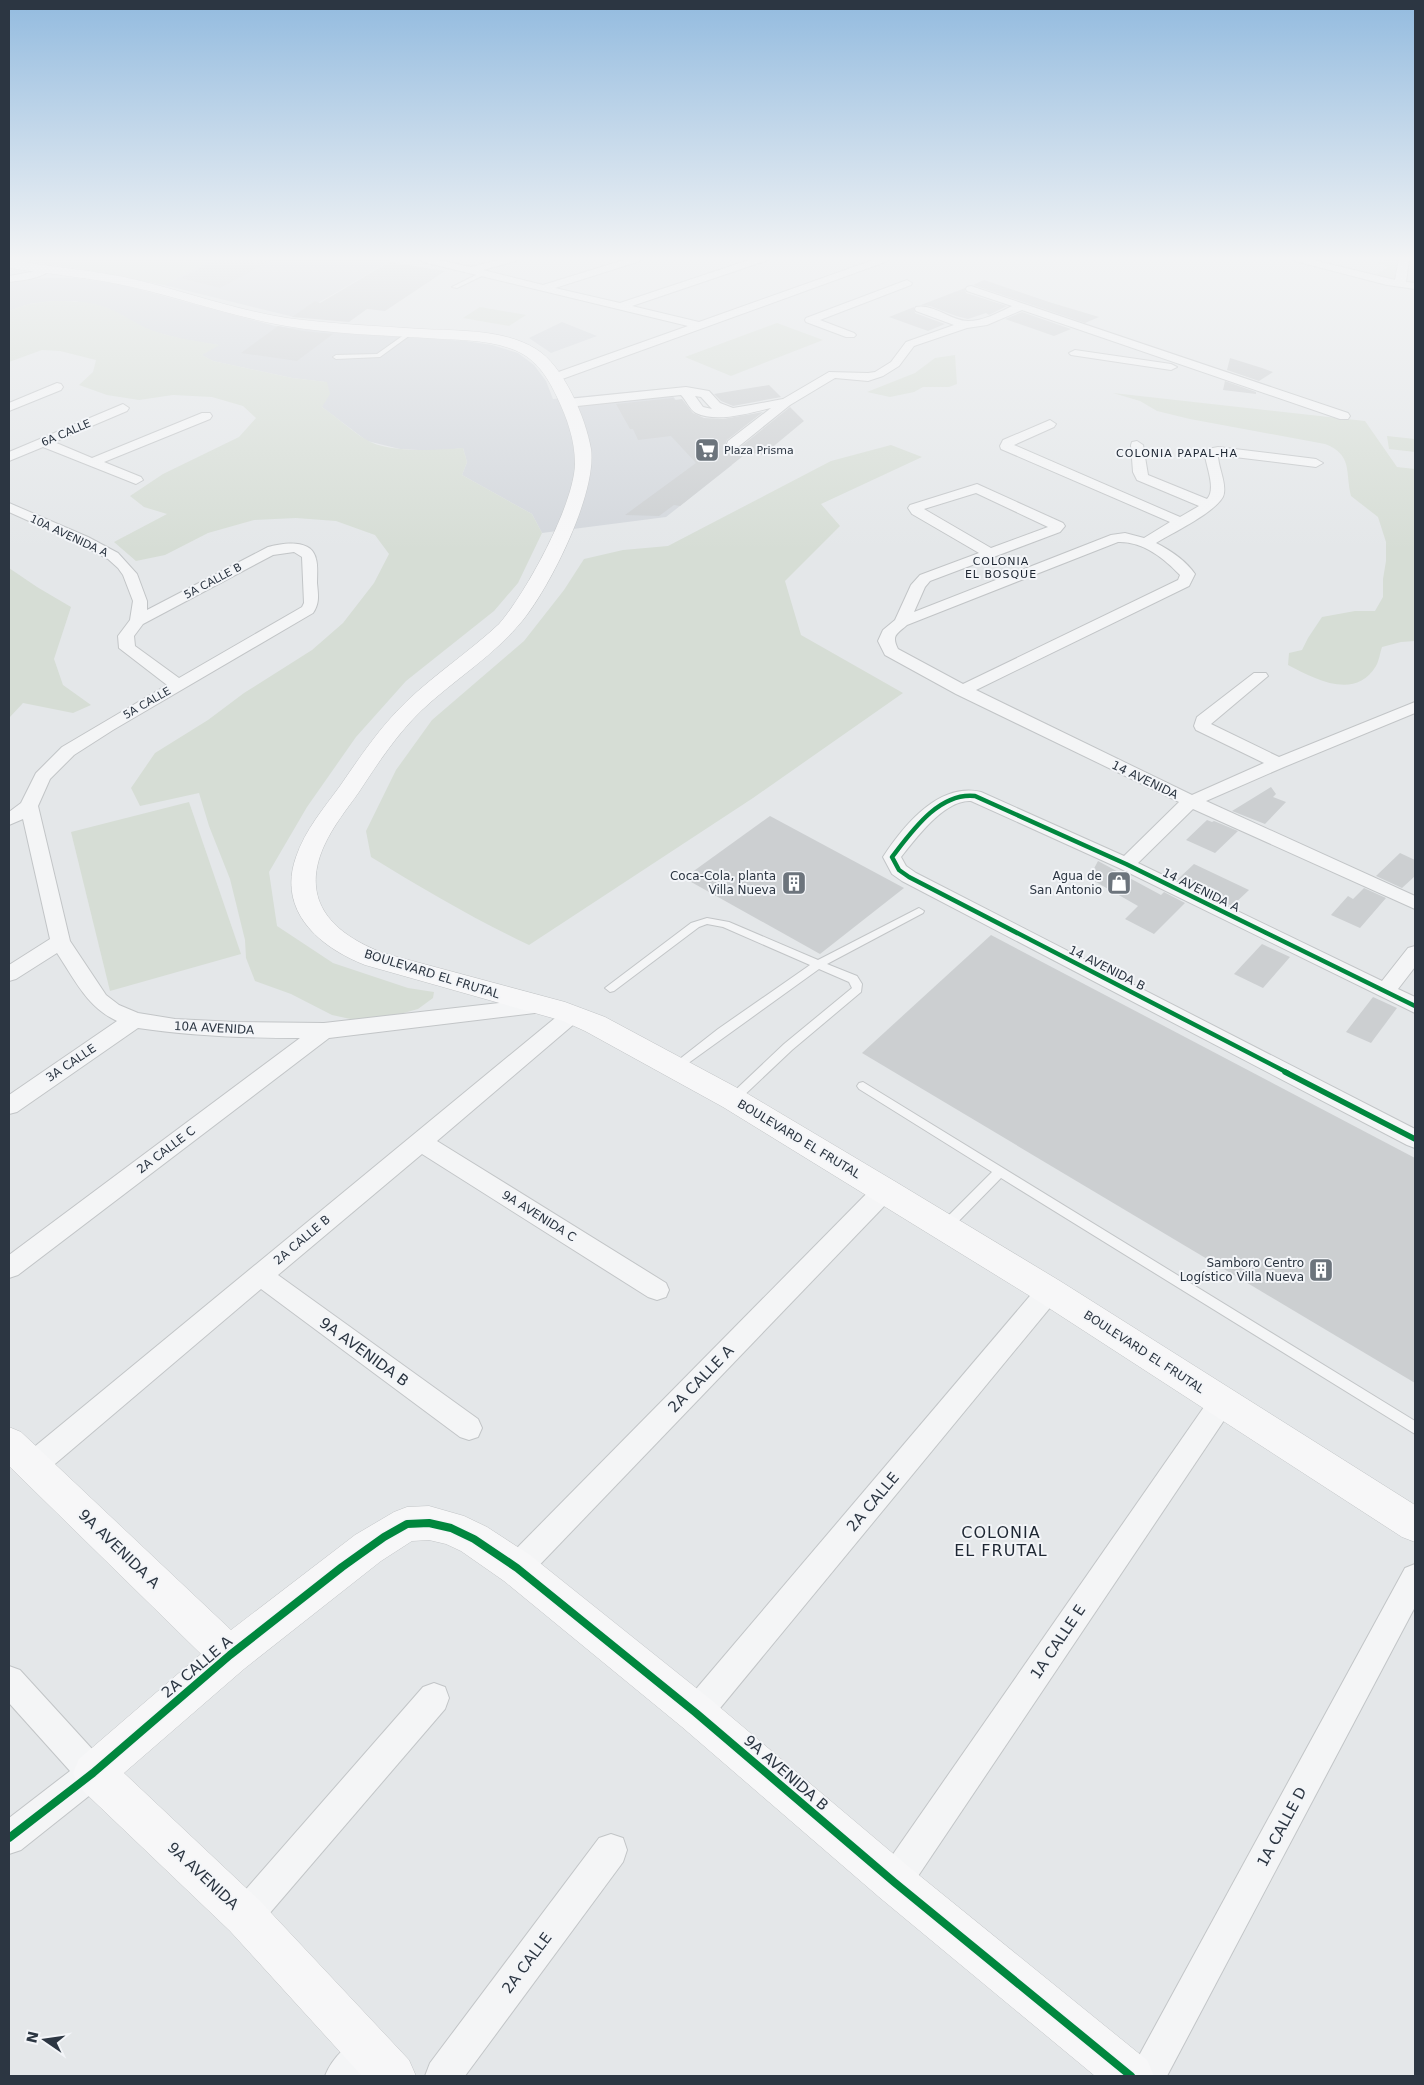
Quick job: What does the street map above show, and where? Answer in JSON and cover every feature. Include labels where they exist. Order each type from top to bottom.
[{"type":"main road","name":"BOULEVARD EL FRUTAL","points":[[537,356],[554,378],[577,422],[582,439],[583,475],[581,488],[531,594],[522,609],[505,629],[425,696],[394,728],[370,758],[318,836],[305,867],[303,884],[306,900],[323,930],[339,942],[379,960],[573,1014],[733,1099],[1049,1291],[1415,1525]]},
{"type":"main road","name":"9A AVENIDA A","points":[[20,1455],[230,1655]]},
{"type":"main road","name":"9A AVENIDA B","points":[[408,1524],[429,1523],[451,1528],[474,1539],[517,1568],[696,1713],[894,1882],[1131,2076]]},
{"type":"main road","name":"2A CALLE A","points":[[93,1773],[230,1655],[355,1557],[384,1537],[408,1524]]},
{"type":"main road","name":"9A AVENIDA","points":[[93,1773],[245,1916],[369,2068]]},
{"type":"street","points":[[554,378],[613,356]]},
{"type":"street","points":[[733,444],[786,402],[833,374],[868,377],[879,374],[894,364],[900,356]]},
{"type":"street","points":[[1097,356],[1228,376]]},
{"type":"street","points":[[1170,356],[1344,416]]},
{"type":"street","points":[[9,406],[57,387]]},
{"type":"street","points":[[568,402],[683,391],[699,410],[710,412],[734,411],[786,402]]},
{"type":"street","name":"6A CALLE","points":[[9,457],[123,408]]},
{"type":"street","points":[[734,411],[754,426]]},
{"type":"street","points":[[91,463],[206,416]]},
{"type":"street","points":[[1050,424],[1006,446],[1181,522]]},
{"type":"street","points":[[42,442],[136,480]]},
{"type":"street","points":[[1137,445],[1142,477],[1210,505]]},
{"type":"street","points":[[1146,544],[1210,505],[1218,497],[1211,456],[1213,452],[1218,451],[1316,463]]},
{"type":"street","points":[[902,622],[918,585],[925,578],[1055,530],[1058,526],[977,488],[918,505],[915,508],[916,511],[989,553]]},
{"type":"street","name":"10A AVENIDA A","points":[[9,507],[83,540],[113,556],[123,565],[130,574],[140,600],[138,621],[126,636],[127,648],[178,685]]},
{"type":"street","points":[[902,622],[1125,536],[1146,544],[1181,567],[1188,574],[1184,582],[962,691]]},
{"type":"street","name":"5A CALLE B","points":[[138,621],[268,552],[291,548]]},
{"type":"street","name":"5A CALLE","points":[[29,806],[42,777],[68,751],[107,726],[308,610],[311,603],[309,557],[305,552],[291,548]]},
{"type":"street","name":"14 AVENIDA","points":[[902,622],[888,633],[886,641],[891,652],[962,691],[1190,802],[1415,903]]},
{"type":"street","points":[[1260,676],[1203,721],[1202,726],[1278,763]]},
{"type":"street","points":[[1126,864],[1190,802],[1278,763],[1415,707]]},
{"type":"street","name":"14 AVENIDA B","points":[[975,796],[964,794],[953,797],[918,824],[892,857],[899,870],[1415,1140]]},
{"type":"street","name":"14 AVENIDA A","points":[[975,796],[1126,864],[1415,1006]]},
{"type":"street","points":[[9,820],[29,806]]},
{"type":"street","name":"10A AVENIDA","points":[[29,806],[60,942],[99,1000],[112,1010],[134,1020],[175,1026],[235,1030],[324,1032],[543,1005]]},
{"type":"street","points":[[9,974],[60,942]]},
{"type":"street","points":[[1385,991],[1415,953]]},
{"type":"street","name":"2A CALLE B","points":[[20,1455],[260,1276],[573,1014]]},
{"type":"street","name":"3A CALLE","points":[[9,1106],[134,1020]]},
{"type":"street","name":"2A CALLE C","points":[[9,1268],[324,1032]]},
{"type":"street","name":"9A AVENIDA C","points":[[421,1142],[656,1290]]},
{"type":"street","name":"2A CALLE A","points":[[517,1568],[885,1190]]},
{"type":"street","name":"9A AVENIDA B","points":[[260,1276],[469,1428]]},
{"type":"street","name":"2A CALLE","points":[[696,1713],[1049,1291]]},
{"type":"street","name":"1A CALLE E","points":[[894,1882],[1222,1402]]},
{"type":"street","name":"1A CALLE D","points":[[1148,2076],[1415,1578]]},
{"type":"street","name":"9A AVENIDA","points":[[9,1680],[93,1773]]},
{"type":"street","points":[[245,1916],[434,1698]]},
{"type":"street","name":"2A CALLE A","points":[[9,1838],[93,1773]]},
{"type":"street","name":"2A CALLE","points":[[443,2076],[611,1850]]},
{"type":"lane","points":[[336,357],[365,356]]},
{"type":"lane","points":[[676,1068],[722,1032],[818,964],[919,911]]},
{"type":"lane","points":[[610,988],[695,925],[707,921],[725,924],[853,979],[858,984],[857,989],[788,1047],[733,1099]]},
{"type":"lane","points":[[863,1086],[1415,1428]]},
{"type":"lane","points":[[945,1228],[1000,1171]]},
{"type":"shaded area","points":[[9,356],[25,356],[9,362]]},
{"type":"shaded area","points":[[81,356],[204,356],[213,361],[292,378],[327,382],[330,394],[322,407],[359,435],[375,444],[399,449],[463,448],[467,462],[462,475],[532,514],[542,533],[518,583],[494,611],[406,681],[356,737],[307,807],[269,872],[277,926],[333,963],[408,988],[434,992],[433,998],[418,1009],[400,1014],[355,1020],[332,1015],[291,994],[255,981],[246,958],[245,940],[230,879],[209,826],[199,793],[140,806],[131,788],[155,753],[312,650],[343,623],[374,583],[389,554],[375,535],[336,521],[296,518],[254,520],[208,533],[165,555],[136,561],[114,542],[167,514],[144,507],[130,496],[163,474],[239,437],[256,418],[243,406],[212,397],[173,395],[139,400],[107,395],[79,385],[93,372],[96,360]]},
{"type":"shaded area","points":[[204,356],[522,356],[534,365],[546,381],[553,399],[667,388],[693,423],[732,465],[666,517],[542,533],[532,514],[462,475],[467,462],[463,448],[436,451],[400,449],[367,441],[322,407],[326,382],[292,378],[213,361]]},
{"type":"shaded area","points":[[687,356],[781,356],[731,376],[685,357]]},
{"type":"shaded area","points":[[955,356],[957,384],[949,387],[923,387],[914,392],[890,397],[867,392],[915,373],[935,358]]},
{"type":"shaded area","points":[[1113,393],[1365,421],[1397,467],[1415,469],[1415,641],[1401,642],[1382,647],[1376,666],[1367,677],[1357,683],[1346,685],[1322,681],[1288,665],[1289,653],[1302,650],[1322,617],[1355,611],[1375,611],[1383,597],[1386,542],[1378,517],[1351,496],[1348,471],[1344,459],[1334,448],[1325,444],[1190,419],[1157,411],[1140,401]]},
{"type":"shaded area","points":[[1387,436],[1415,439],[1415,452],[1389,449]]},
{"type":"shaded area","points":[[891,445],[922,457],[821,504],[840,526],[785,581],[801,635],[903,693],[753,798],[529,945],[488,925],[371,857],[366,831],[396,770],[432,720],[524,641],[564,590],[584,559],[623,550],[668,546],[831,461]]},
{"type":"shaded area","points":[[9,568],[71,607],[54,659],[63,685],[91,705],[73,713],[23,703],[9,718]]},
{"type":"shaded area","points":[[189,802],[241,954],[110,991],[71,832]]},
{"type":"building","points":[[264,356],[303,356],[297,361]]},
{"type":"building","points":[[1230,358],[1273,372],[1259,381],[1227,370]]},
{"type":"building","points":[[1225,381],[1256,392],[1256,394],[1223,390]]},
{"type":"building","points":[[769,385],[781,397],[733,406],[721,401],[714,394]]},
{"type":"building","name":"Plaza Prisma","points":[[673,398],[675,400],[682,399],[693,413],[704,418],[723,419],[763,412],[727,440],[725,445],[728,449],[739,448],[790,407],[804,421],[763,455],[748,452],[680,506],[674,505],[659,516],[625,515],[696,463],[671,436],[638,440],[616,404]]},
{"type":"building","points":[[1271,787],[1276,794],[1273,797],[1286,802],[1265,824],[1232,811]]},
{"type":"building","name":"Coca-Cola, planta Villa Nueva","points":[[770,816],[904,888],[820,954],[684,878]]},
{"type":"building","points":[[1207,820],[1238,831],[1215,853],[1186,840]]},
{"type":"building","points":[[1400,853],[1415,860],[1415,876],[1402,888],[1376,876]]},
{"type":"building","points":[[1098,861],[1161,895],[1164,892],[1185,903],[1154,934],[1125,919],[1138,906],[1089,878]]},
{"type":"building","points":[[1194,864],[1249,890],[1232,906],[1177,880]]},
{"type":"building","points":[[1364,888],[1386,898],[1360,928],[1331,915],[1348,896],[1353,899]]},
{"type":"building","name":"Samboro Centro Logístico Villa Nueva","points":[[991,935],[1415,1158],[1415,1383],[862,1053]]},
{"type":"building","points":[[1262,944],[1290,957],[1263,988],[1234,974]]},
{"type":"building","points":[[1373,997],[1397,1008],[1371,1043],[1346,1032]]},
{"type":"cycle path","points":[[1415,1006],[1126,864],[975,796],[957,796],[943,803],[919,825],[892,857],[899,870],[909,877],[1415,1139]]},
{"type":"cycle path","points":[[9,1838],[93,1773],[230,1655],[342,1567],[384,1537],[407,1524],[429,1523],[451,1528],[474,1539],[517,1568],[696,1713],[894,1882],[1131,2076]]},
{"type":"place","name":"Plaza Prisma","points":[[707,450]]},
{"type":"place","name":"Coca-Cola, planta Villa Nueva","points":[[794,883]]},
{"type":"place","name":"Agua de San Antonio","points":[[1119,883]]},
{"type":"place","name":"Samboro Centro Logístico Villa Nueva","points":[[1321,1270]]},
{"type":"district","name":"COLONIA PAPAL-HA","points":[[1177,453]]},
{"type":"district","name":"COLONIA EL BOSQUE","points":[[1001,567]]},
{"type":"district","name":"COLONIA EL FRUTAL","points":[[1001,1541]]}]
